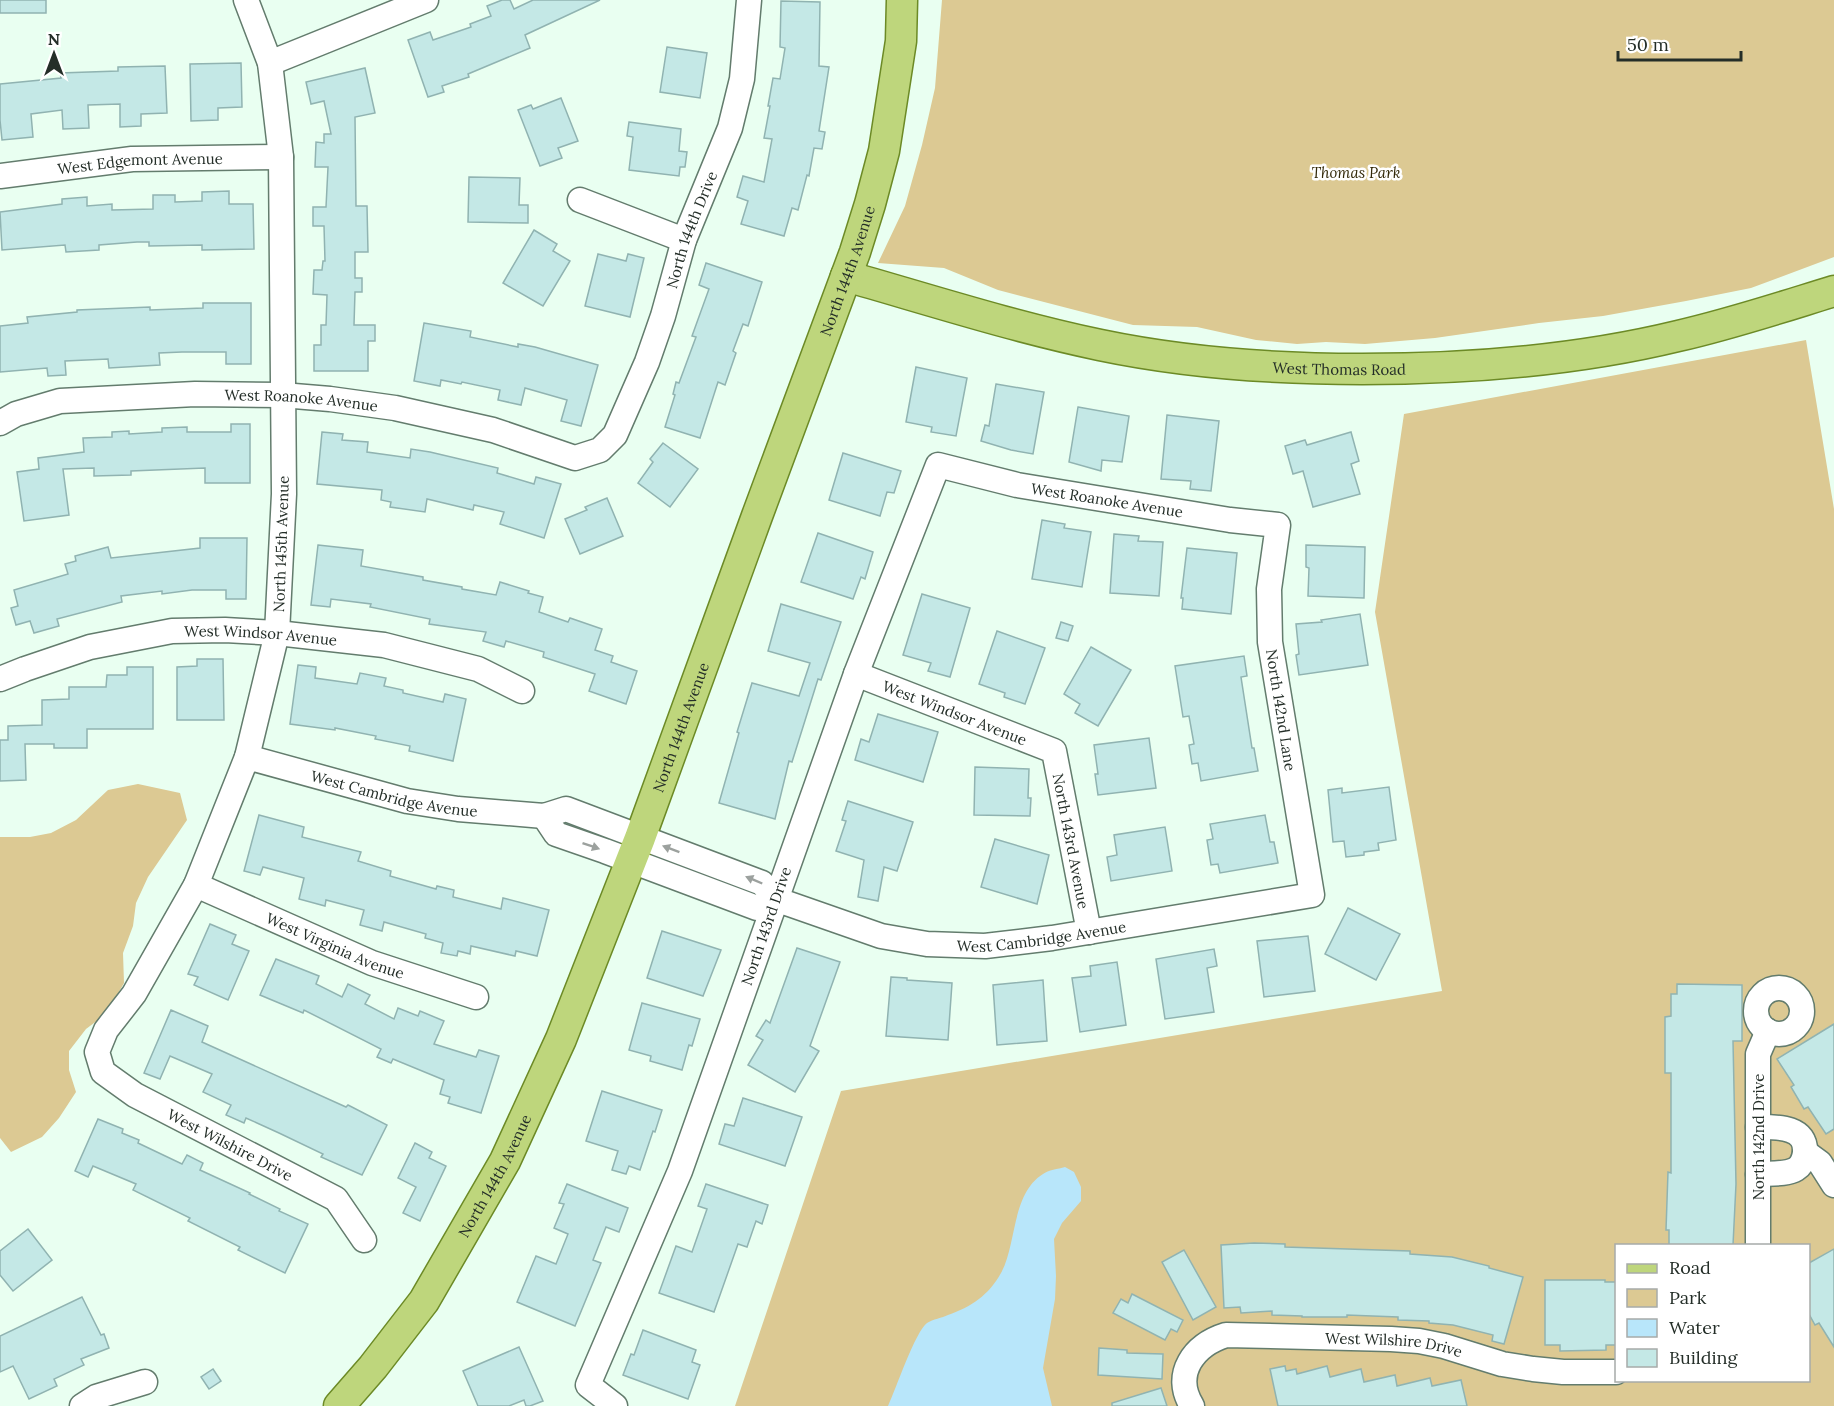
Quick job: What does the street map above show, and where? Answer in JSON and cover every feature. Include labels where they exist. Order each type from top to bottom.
[{"type":"main road","name":"North 144th Avenue","points":[[339,1406],[373,1367],[424,1301],[505,1161],[561,1039],[635,849],[846,276],[870,204],[884,151],[901,41],[902,0]]},
{"type":"main road","name":"West Thomas Road","points":[[846,276],[1020,326],[1102,345],[1193,360],[1294,369],[1410,369],[1489,365],[1604,350],[1676,337],[1742,320],[1834,291]]},
{"type":"street","name":"North 145th Avenue","points":[[97,1052],[106,1030],[134,994],[196,885],[247,757],[277,633],[284,494],[281,157],[270,63],[246,0]]},
{"type":"street","points":[[270,63],[426,0]]},
{"type":"street","name":"North 144th Drive","points":[[600,450],[615,435],[647,362],[663,316],[684,240],[730,128],[742,79],[749,0]]},
{"type":"street","name":"West Edgemont Avenue","points":[[0,176],[132,159],[281,157]]},
{"type":"street","points":[[580,200],[684,240]]},
{"type":"street","name":"West Roanoke Avenue","points":[[0,423],[16,414],[60,401],[195,394],[282,395],[395,408],[493,430],[575,458],[600,450]]},
{"type":"street","name":"West Roanoke Avenue","points":[[938,465],[1017,485],[1230,520],[1278,525]]},
{"type":"street","name":"North 143rd Drive","points":[[615,1406],[588,1385],[680,1171],[856,674],[938,465]]},
{"type":"street","name":"North 142nd Lane","points":[[1278,525],[1269,589],[1270,642],[1312,895]]},
{"type":"street","name":"West Windsor Avenue","points":[[0,680],[90,647],[171,631],[225,630],[277,633],[384,645],[478,669],[522,691]]},
{"type":"street","name":"West Windsor Avenue","points":[[856,674],[1054,751]]},
{"type":"street","name":"North 143rd Avenue","points":[[1054,751],[1089,932]]},
{"type":"street","name":"West Cambridge Avenue","points":[[247,757],[407,801],[458,809],[544,816],[556,834],[726,870],[762,883],[776,900],[882,936],[927,944],[986,946],[1052,938],[1312,895]]},
{"type":"street","name":"West Cambridge Avenue","points":[[635,849],[717,893],[757,908],[776,900]]},
{"type":"street","points":[[717,893],[726,870]]},
{"type":"street","name":"West Virginia Avenue","points":[[196,885],[372,963],[476,997]]},
{"type":"street","name":"North 142nd Drive","points":[[1758,1244],[1758,1053],[1768,1032]]},
{"type":"street","name":"West Wilshire Drive","points":[[97,1052],[103,1072],[135,1095],[336,1199],[364,1240]]},
{"type":"street","points":[[1758,1127],[1794,1131],[1802,1138],[1805,1152],[1802,1163],[1795,1170],[1758,1174]]},
{"type":"street","points":[[1805,1152],[1820,1163],[1834,1185]]},
{"type":"street","name":"West Wilshire Drive","points":[[1192,1406],[1185,1388],[1185,1372],[1193,1356],[1214,1339],[1226,1335],[1419,1341],[1444,1346],[1502,1364],[1533,1370],[1615,1372]]},
{"type":"street","points":[[82,1406],[96,1397],[145,1382]]},
{"type":"green space","name":"Thomas Park","points":[[942,0],[1834,0],[1834,257],[1751,288],[1686,301],[1603,316],[1435,338],[1365,344],[1326,342],[1297,344],[1256,340],[1197,327],[1133,325],[998,290],[944,268],[878,263],[905,206],[922,145],[935,88]]},
{"type":"green space","points":[[1806,340],[1834,509],[1834,1406],[735,1406],[841,1091],[1442,991],[1375,612],[1404,414]]},
{"type":"green space","points":[[138,784],[180,793],[187,820],[148,877],[136,903],[133,926],[123,953],[124,983],[106,1014],[86,1029],[69,1051],[69,1070],[76,1092],[59,1118],[42,1137],[11,1152],[0,1138],[0,837],[30,837],[51,833],[76,820],[108,790]]},
{"type":"water","points":[[1065,1167],[1074,1172],[1081,1187],[1081,1201],[1062,1223],[1054,1239],[1055,1299],[1043,1368],[1052,1406],[888,1406],[922,1328],[929,1322],[972,1304],[991,1288],[1006,1262],[1025,1194],[1043,1174]]},
{"type":"building","points":[[0,0],[46,0],[46,13],[0,13]]},
{"type":"building","points":[[502,0],[510,0],[514,9],[533,0],[600,0],[525,35],[530,48],[468,74],[469,77],[442,86],[444,92],[428,97],[408,40],[430,32],[433,40],[471,27],[470,24],[491,16],[487,6]]},
{"type":"building","points":[[781,1],[820,2],[819,66],[829,67],[819,131],[825,132],[822,149],[814,148],[809,176],[807,175],[798,210],[792,208],[784,236],[741,224],[748,201],[737,197],[743,176],[764,182],[772,139],[764,138],[770,106],[768,106],[773,78],[780,79],[785,48],[780,47]]},
{"type":"building","points":[[667,47],[707,53],[700,98],[660,92]]},
{"type":"building","points":[[241,63],[242,107],[218,108],[218,120],[191,121],[190,64]]},
{"type":"building","points":[[165,66],[167,113],[141,114],[141,126],[120,127],[120,104],[88,105],[89,128],[63,129],[62,110],[31,114],[33,137],[2,140],[0,84],[61,78],[60,73],[118,71],[118,67]]},
{"type":"building","points":[[365,68],[375,113],[355,117],[356,206],[367,206],[368,252],[355,252],[355,278],[362,278],[362,292],[355,292],[354,325],[375,325],[375,341],[368,341],[368,371],[314,371],[314,345],[321,345],[321,325],[326,325],[327,295],[313,294],[314,270],[322,270],[323,261],[325,261],[324,226],[313,226],[313,207],[326,207],[328,167],[315,167],[316,142],[324,143],[324,134],[331,134],[324,101],[311,104],[306,82]]},
{"type":"building","points":[[561,98],[578,141],[558,148],[562,158],[540,166],[518,110],[531,105],[533,109]]},
{"type":"building","points":[[629,122],[681,129],[679,151],[687,152],[685,167],[680,167],[679,176],[629,170],[633,137],[627,136]]},
{"type":"building","points":[[469,177],[520,178],[519,205],[528,205],[528,223],[468,222]]},
{"type":"building","points":[[229,191],[229,204],[253,204],[254,249],[202,250],[202,245],[149,246],[149,242],[137,242],[99,245],[99,250],[66,252],[65,245],[2,250],[0,212],[62,204],[62,199],[87,197],[87,206],[112,204],[112,210],[153,209],[153,195],[175,195],[175,202],[202,201],[202,192]]},
{"type":"building","points":[[534,230],[557,244],[553,251],[570,261],[543,306],[503,283]]},
{"type":"building","points":[[598,254],[626,261],[628,254],[644,258],[630,317],[585,306]]},
{"type":"building","points":[[706,263],[762,282],[748,326],[743,324],[733,351],[736,353],[725,385],[718,382],[700,438],[665,427],[675,395],[673,394],[676,382],[679,383],[696,337],[692,336],[709,289],[699,285]]},
{"type":"building","points":[[203,303],[251,303],[251,364],[226,364],[226,352],[182,352],[159,353],[160,365],[109,368],[108,359],[65,361],[66,375],[48,376],[47,368],[0,372],[0,326],[28,323],[27,317],[77,312],[77,310],[150,307],[150,310],[203,308]]},
{"type":"building","points":[[424,323],[471,331],[470,337],[518,347],[518,344],[535,347],[598,365],[581,426],[561,421],[567,400],[525,388],[521,405],[498,400],[500,390],[462,382],[461,384],[441,380],[440,386],[414,381]]},
{"type":"building","points":[[916,367],[967,378],[956,436],[931,432],[932,427],[906,422]]},
{"type":"building","points":[[996,384],[1044,392],[1033,454],[981,441],[985,425],[989,426]]},
{"type":"building","points":[[1078,407],[1129,416],[1122,462],[1102,460],[1101,471],[1069,462]]},
{"type":"building","points":[[1167,415],[1219,421],[1211,491],[1190,489],[1191,481],[1161,479]]},
{"type":"building","points":[[231,424],[250,424],[250,483],[205,483],[205,468],[131,471],[131,475],[94,476],[94,468],[63,469],[69,515],[24,521],[17,472],[39,469],[38,458],[84,452],[83,438],[112,437],[112,432],[129,431],[129,434],[162,432],[162,428],[187,427],[187,432],[231,432]]},
{"type":"building","points":[[322,432],[343,434],[342,440],[368,442],[367,452],[410,458],[411,449],[430,452],[498,468],[497,473],[534,484],[536,477],[561,484],[544,538],[500,524],[504,512],[474,505],[473,510],[427,499],[425,512],[390,507],[391,502],[381,500],[382,490],[317,484]]},
{"type":"building","points":[[1351,432],[1359,461],[1351,464],[1360,494],[1313,507],[1303,471],[1293,474],[1285,446],[1305,440],[1307,445]]},
{"type":"building","points":[[663,443],[698,469],[670,507],[638,483],[653,462],[650,459]]},
{"type":"building","points":[[843,453],[901,471],[894,493],[887,492],[880,516],[829,500]]},
{"type":"building","points":[[607,498],[623,536],[580,554],[565,519]]},
{"type":"building","points":[[1042,520],[1065,524],[1064,528],[1091,532],[1082,587],[1032,579]]},
{"type":"building","points":[[818,533],[873,552],[865,579],[861,577],[853,599],[801,582]]},
{"type":"building","points":[[1114,534],[1139,536],[1138,541],[1163,542],[1159,596],[1110,593]]},
{"type":"building","points":[[200,538],[247,538],[246,599],[226,599],[226,590],[192,590],[162,594],[162,591],[121,596],[122,602],[57,619],[59,626],[34,633],[30,621],[16,625],[11,608],[18,606],[14,590],[68,574],[65,564],[76,561],[75,556],[108,547],[111,558],[200,548]]},
{"type":"building","points":[[318,545],[363,550],[361,566],[423,577],[423,580],[496,595],[500,582],[543,597],[539,612],[568,622],[570,618],[602,629],[595,650],[613,656],[611,662],[637,671],[626,704],[589,691],[595,674],[543,657],[544,652],[506,641],[504,647],[483,641],[486,632],[429,624],[430,619],[370,607],[371,604],[331,599],[330,607],[311,605]]},
{"type":"building","points":[[1306,545],[1365,547],[1364,598],[1308,596],[1309,568],[1306,567]]},
{"type":"building","points":[[1187,548],[1237,553],[1231,614],[1182,609],[1183,598],[1181,598]]},
{"type":"building","points":[[922,594],[970,608],[950,677],[928,671],[931,663],[903,655]]},
{"type":"building","points":[[781,604],[841,622],[821,680],[818,679],[792,762],[789,761],[775,819],[719,803],[752,683],[799,696],[810,663],[768,651]]},
{"type":"building","points":[[1360,614],[1368,665],[1299,675],[1296,655],[1299,654],[1296,624],[1322,622],[1321,620]]},
{"type":"building","points":[[1061,622],[1073,626],[1068,641],[1056,638]]},
{"type":"building","points":[[997,631],[1045,648],[1025,704],[1004,697],[1005,693],[979,684]]},
{"type":"building","points":[[1091,647],[1131,670],[1098,726],[1075,713],[1080,704],[1064,694]]},
{"type":"building","points":[[1244,656],[1247,676],[1241,677],[1252,748],[1254,748],[1258,771],[1201,781],[1198,763],[1192,764],[1189,745],[1194,744],[1189,716],[1183,717],[1175,666]]},
{"type":"building","points":[[197,659],[223,659],[224,720],[177,720],[177,667],[197,666]]},
{"type":"building","points":[[298,665],[316,667],[315,678],[357,684],[360,673],[386,678],[384,686],[403,690],[403,693],[443,702],[445,694],[466,699],[453,761],[409,751],[410,746],[375,739],[376,736],[335,728],[335,730],[290,724]]},
{"type":"building","points":[[127,667],[153,667],[153,729],[87,729],[87,748],[54,748],[54,744],[25,744],[26,780],[0,781],[0,740],[8,740],[8,726],[42,725],[42,700],[69,699],[69,687],[106,687],[107,675],[127,675]]},
{"type":"building","points":[[878,714],[938,732],[923,782],[855,760],[861,739],[869,742]]},
{"type":"building","points":[[1149,738],[1156,788],[1098,795],[1094,745]]},
{"type":"building","points":[[975,767],[1029,769],[1030,816],[974,815]]},
{"type":"building","points":[[1389,787],[1396,840],[1378,843],[1379,850],[1346,857],[1344,841],[1333,842],[1328,790],[1342,788],[1342,793]]},
{"type":"building","points":[[848,801],[913,822],[897,871],[884,867],[878,901],[858,897],[864,860],[836,851],[846,821],[842,820]]},
{"type":"building","points":[[259,815],[304,827],[302,837],[361,852],[358,861],[391,871],[390,876],[436,889],[437,886],[454,890],[453,897],[501,909],[503,898],[549,910],[537,956],[516,951],[515,956],[471,946],[470,954],[458,951],[457,956],[441,953],[443,943],[425,938],[426,934],[384,922],[382,931],[360,925],[364,910],[326,900],[325,906],[299,899],[304,878],[263,867],[260,875],[244,871]]},
{"type":"building","points":[[1265,815],[1270,842],[1274,842],[1278,863],[1220,873],[1218,864],[1211,865],[1207,840],[1213,839],[1210,824]]},
{"type":"building","points":[[1165,827],[1172,871],[1111,881],[1107,857],[1117,855],[1114,835]]},
{"type":"building","points":[[995,839],[1049,855],[1037,904],[981,887]]},
{"type":"building","points":[[1348,908],[1400,934],[1376,980],[1325,954]]},
{"type":"building","points":[[210,924],[236,935],[232,944],[249,951],[228,1000],[194,985],[198,977],[188,974]]},
{"type":"building","points":[[662,931],[721,950],[703,996],[647,978]]},
{"type":"building","points":[[1308,936],[1315,991],[1264,997],[1257,941]]},
{"type":"building","points":[[797,948],[840,962],[810,1046],[819,1051],[795,1092],[748,1065],[763,1040],[756,1036],[766,1020],[770,1023]]},
{"type":"building","points":[[1214,949],[1217,966],[1207,968],[1214,1012],[1165,1019],[1156,959]]},
{"type":"building","points":[[276,959],[319,976],[316,984],[342,997],[348,984],[370,995],[365,1004],[394,1019],[398,1008],[418,1016],[420,1011],[444,1021],[434,1044],[476,1057],[479,1050],[499,1056],[481,1113],[448,1103],[450,1097],[440,1094],[444,1080],[393,1059],[391,1063],[377,1057],[381,1049],[304,1010],[303,1013],[260,995]]},
{"type":"building","points":[[1117,962],[1126,1025],[1080,1032],[1072,978],[1091,976],[1090,966]]},
{"type":"building","points":[[891,977],[952,983],[948,1040],[886,1036]]},
{"type":"building","points":[[1043,980],[1047,1041],[997,1045],[993,985]]},
{"type":"building","points":[[1677,984],[1742,985],[1742,1041],[1733,1041],[1736,1184],[1733,1244],[1669,1244],[1669,1230],[1666,1230],[1668,1172],[1671,1173],[1671,1073],[1665,1073],[1665,1017],[1671,1016],[1671,994],[1677,994]]},
{"type":"building","points":[[642,1003],[700,1019],[682,1070],[650,1061],[651,1056],[629,1050]]},
{"type":"building","points":[[171,1010],[208,1026],[202,1042],[346,1107],[348,1105],[387,1125],[362,1175],[321,1157],[323,1154],[246,1118],[244,1123],[226,1115],[231,1105],[203,1092],[212,1074],[170,1056],[160,1079],[144,1073]]},
{"type":"building","points":[[1834,1024],[1834,1129],[1826,1134],[1808,1107],[1804,1109],[1791,1087],[1794,1085],[1777,1059]]},
{"type":"building","points":[[602,1091],[662,1110],[640,1170],[629,1166],[626,1174],[612,1170],[618,1151],[586,1141]]},
{"type":"building","points":[[743,1098],[802,1117],[785,1166],[719,1144],[725,1124],[734,1126]]},
{"type":"building","points":[[98,1119],[123,1129],[122,1133],[139,1140],[138,1143],[182,1164],[187,1155],[203,1163],[200,1170],[308,1224],[285,1273],[238,1250],[240,1247],[188,1221],[190,1218],[133,1190],[136,1184],[93,1166],[88,1177],[75,1171]]},
{"type":"building","points":[[415,1143],[432,1152],[429,1158],[446,1166],[420,1221],[403,1213],[416,1187],[398,1178]]},
{"type":"building","points":[[567,1184],[628,1208],[619,1232],[606,1227],[593,1260],[601,1263],[575,1326],[517,1302],[536,1256],[556,1264],[568,1234],[554,1228],[564,1204],[559,1203]]},
{"type":"building","points":[[706,1184],[768,1205],[762,1224],[756,1221],[747,1247],[738,1244],[714,1312],[659,1293],[676,1246],[692,1252],[707,1209],[698,1206]]},
{"type":"building","points":[[28,1229],[52,1260],[13,1291],[0,1275],[0,1251]]},
{"type":"building","points":[[1285,1244],[1285,1247],[1410,1251],[1410,1254],[1452,1257],[1523,1277],[1504,1344],[1492,1341],[1493,1335],[1453,1325],[1429,1323],[1429,1321],[1398,1320],[1398,1317],[1347,1315],[1347,1317],[1302,1317],[1272,1315],[1272,1311],[1241,1313],[1240,1307],[1224,1308],[1221,1245]]},
{"type":"building","points":[[1834,1249],[1834,1347],[1819,1323],[1815,1325],[1810,1316],[1810,1262]]},
{"type":"building","points":[[1184,1250],[1216,1307],[1193,1320],[1162,1262]]},
{"type":"building","points":[[1545,1280],[1615,1282],[1615,1345],[1606,1345],[1606,1350],[1560,1351],[1560,1345],[1545,1345]]},
{"type":"building","points":[[1132,1294],[1183,1320],[1177,1332],[1171,1329],[1165,1340],[1113,1313],[1121,1299],[1128,1303]]},
{"type":"building","points":[[82,1297],[101,1335],[104,1334],[109,1348],[81,1359],[84,1365],[54,1379],[57,1386],[29,1399],[13,1366],[0,1372],[0,1336]]},
{"type":"building","points":[[643,1330],[696,1350],[692,1362],[700,1365],[688,1399],[623,1375],[631,1354],[634,1355]]},
{"type":"building","points":[[519,1347],[543,1401],[530,1406],[526,1406],[524,1400],[509,1406],[478,1406],[463,1371]]},
{"type":"building","points":[[1099,1348],[1127,1350],[1127,1353],[1163,1354],[1162,1379],[1098,1375]]},
{"type":"building","points":[[1285,1366],[1286,1371],[1296,1369],[1297,1374],[1327,1366],[1330,1377],[1361,1369],[1364,1382],[1395,1375],[1397,1386],[1430,1378],[1432,1386],[1461,1380],[1467,1406],[1278,1406],[1270,1369]]},
{"type":"building","points":[[213,1369],[221,1381],[209,1389],[201,1377]]},
{"type":"building","points":[[1161,1388],[1167,1406],[1112,1406],[1112,1403]]}]
